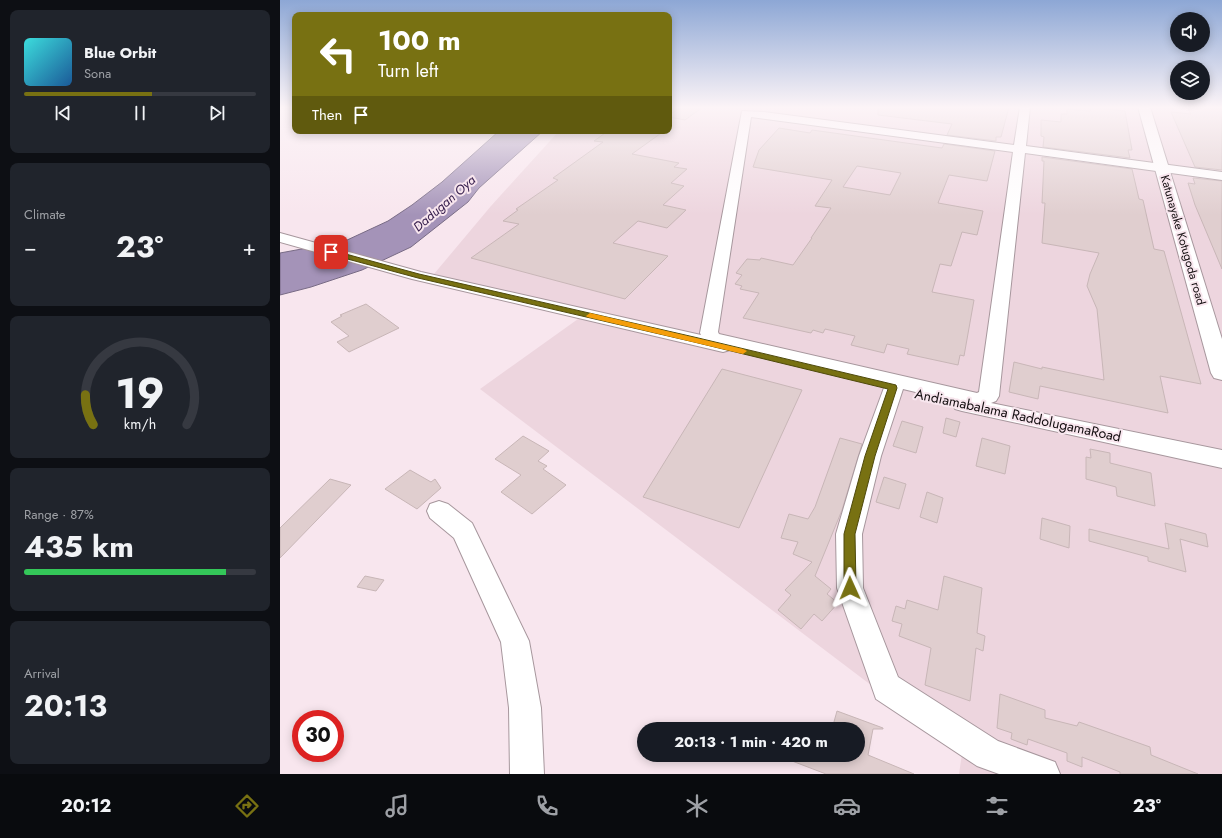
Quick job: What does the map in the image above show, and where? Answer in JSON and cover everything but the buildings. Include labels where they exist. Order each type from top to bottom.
[{"type":"main road","name":"Katunayake Kotugoda road","points":[[1154,143],[1222,373]]},
{"type":"street","points":[[741,143],[709,333],[713,338],[978,400],[989,396],[1020,143]]},
{"type":"street","points":[[984,143],[1222,176]]},
{"type":"street","name":"Andiamabalama RaddolugamaRoad","points":[[280,237],[418,276],[698,340],[985,410],[1222,459]]},
{"type":"street","points":[[893,388],[870,456],[849,534],[850,588],[887,688],[988,754],[1043,774]]},
{"type":"street","points":[[439,512],[463,531],[515,641],[525,708],[527,774]]},
{"type":"shaded area","points":[[548,143],[1222,143],[1222,774],[959,774],[962,754],[480,389],[585,314],[434,274],[491,206]]},
{"type":"water","name":"Dadugan Oya","points":[[485,143],[529,143],[479,188],[468,202],[411,247],[362,270],[311,287],[280,295],[280,253],[345,241],[388,221],[442,182]]},
{"type":"slow traffic","points":[[590,316],[743,351]]},
{"type":"route","points":[[331,252],[418,276],[694,339],[893,388],[870,456],[849,534],[850,588]]}]
